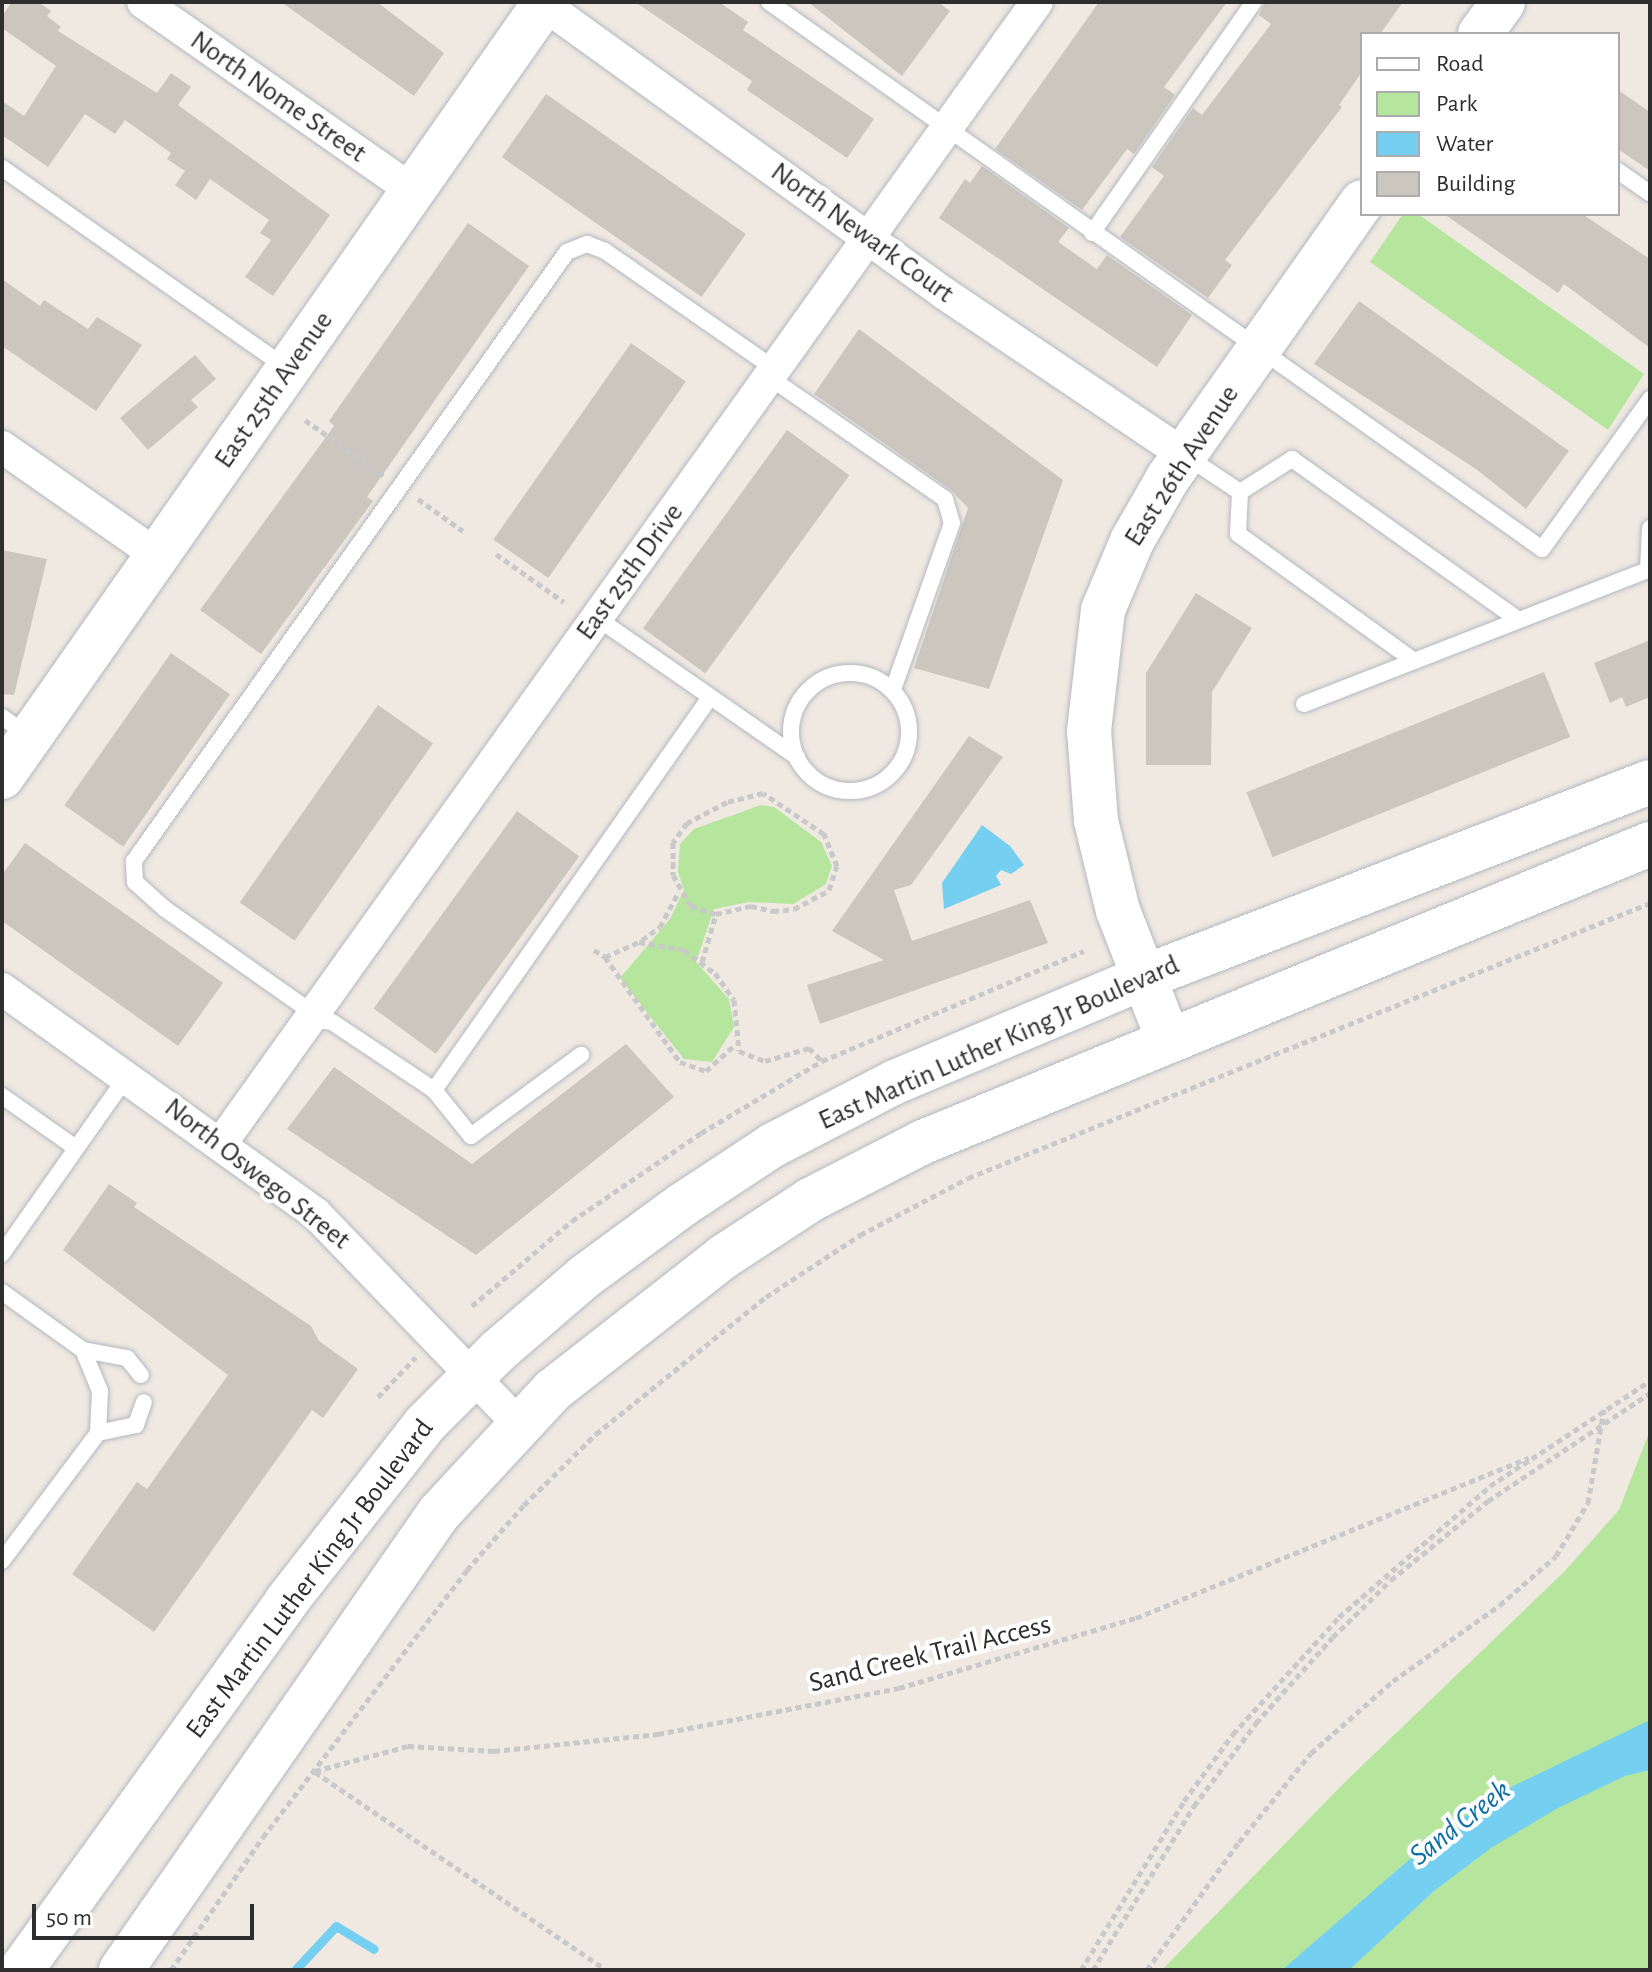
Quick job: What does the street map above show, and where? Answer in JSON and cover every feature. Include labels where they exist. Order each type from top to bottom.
[{"type":"main road","points":[[1481,32],[1503,2]]},
{"type":"main road","name":"East 25th Avenue","points":[[2,777],[16,726],[158,556],[543,3]]},
{"type":"main road","name":"East 26th Avenue","points":[[1168,1039],[1118,911],[1096,821],[1089,731],[1091,686],[1103,610],[1117,573],[1185,455],[1360,205]]},
{"type":"main road","name":"East Martin Luther King Jr Boulevard","points":[[21,1970],[344,1524],[425,1424],[472,1376],[584,1277],[773,1145],[895,1082],[1142,978],[1650,782]]},
{"type":"main road","points":[[121,1970],[405,1557],[519,1424],[630,1326],[810,1200],[923,1142],[1650,844]]},
{"type":"main road","points":[[3,1970],[50,1931]]},
{"type":"street","name":"North Nome Street","points":[[143,2],[413,191]]},
{"type":"street","name":"East 25th Drive","points":[[222,1142],[1037,2]]},
{"type":"street","name":"North Newark Court","points":[[543,3],[869,238],[1185,455]]},
{"type":"street","points":[[2,447],[158,556]]},
{"type":"street","name":"North Oswego Street","points":[[2,989],[222,1142],[348,1242],[519,1424]]},
{"type":"lane","points":[[1092,233],[1254,2]]},
{"type":"lane","points":[[778,4],[946,130],[1542,549],[1650,399]]},
{"type":"lane","points":[[2,168],[288,369]]},
{"type":"lane","points":[[1620,172],[1650,193]]},
{"type":"lane","points":[[581,1055],[471,1136],[434,1090],[332,1022],[312,1016],[165,909],[135,882],[134,861],[567,252],[587,244],[605,251],[945,499],[952,523],[893,690]]},
{"type":"lane","points":[[1185,455],[1240,492]]},
{"type":"lane","points":[[1240,492],[1292,459],[1517,619]]},
{"type":"lane","points":[[1240,492],[1238,534],[1411,659]]},
{"type":"lane","points":[[1304,704],[1411,659],[1649,570],[1650,528]]},
{"type":"lane","points":[[597,618],[797,757],[808,774],[835,788],[865,789],[884,780],[908,748],[905,707],[893,690],[878,679],[852,673],[826,678],[811,688],[793,719],[797,757]]},
{"type":"lane","points":[[434,1090],[710,698]]},
{"type":"lane","points":[[2,1254],[127,1076]]},
{"type":"lane","points":[[3,1098],[76,1148]]},
{"type":"lane","points":[[2,1292],[83,1350],[127,1358],[141,1375]]},
{"type":"lane","points":[[2,1561],[98,1433],[100,1391],[83,1350]]},
{"type":"lane","points":[[98,1433],[136,1425],[144,1402]]},
{"type":"path","points":[[305,420],[385,476]]},
{"type":"path","points":[[417,499],[463,531]]},
{"type":"path","points":[[496,554],[564,602]]},
{"type":"path","points":[[763,793],[824,834],[837,866],[820,899],[794,909],[773,911],[751,906],[716,914],[696,910],[680,891],[673,875],[673,842],[687,823],[727,802],[763,793]]},
{"type":"path","points":[[605,957],[639,942],[660,927],[680,891]]},
{"type":"path","points":[[171,1970],[314,1772],[467,1570],[524,1505],[596,1434],[683,1361],[860,1235],[968,1178],[1110,1117],[1650,903]]},
{"type":"path","points":[[702,962],[716,914]]},
{"type":"path","points":[[594,950],[605,957],[610,971],[680,1062],[706,1071],[735,1045],[738,1010],[727,989],[702,962],[676,946],[639,942]]},
{"type":"path","points":[[735,1045],[756,1060],[804,1048],[822,1061]]},
{"type":"path","points":[[378,1397],[420,1354]]},
{"type":"path","points":[[1081,1970],[1184,1801],[1287,1671],[1387,1571],[1529,1458],[1650,1381]]},
{"type":"path","points":[[1093,1970],[1177,1830],[1281,1694],[1391,1580],[1535,1467],[1650,1393]]},
{"type":"path","points":[[1147,1970],[1239,1842],[1311,1753],[1393,1681],[1500,1605],[1556,1556],[1588,1503],[1604,1409]]},
{"type":"path","points":[[1529,1458],[1535,1467]]},
{"type":"path","name":"Sand Creek Trail Access","points":[[314,1772],[408,1746],[494,1751],[658,1734],[899,1688],[1136,1618],[1529,1458]]},
{"type":"path","points":[[314,1772],[606,1970]]},
{"type":"green space","points":[[1402,216],[1421,216],[1644,374],[1608,430],[1370,262]]},
{"type":"green space","points":[[761,805],[774,807],[821,842],[832,866],[826,884],[793,904],[749,902],[714,909],[696,962],[729,999],[734,1027],[712,1062],[684,1059],[620,978],[670,919],[684,890],[678,872],[680,844],[694,829]]},
{"type":"green space","points":[[1650,1430],[1650,1970],[1162,1970],[1345,1782],[1564,1572],[1619,1510]]},
{"type":"water","points":[[982,825],[1010,846],[1024,865],[1011,874],[1001,870],[996,876],[1001,885],[944,909],[942,883]]},
{"type":"water","name":"Sand Creek","points":[[1650,1720],[1650,1770],[1625,1776],[1558,1808],[1491,1848],[1434,1891],[1349,1970],[1282,1970],[1440,1833],[1505,1790]]},
{"type":"building","points":[[12,2],[38,2],[51,11],[47,16],[61,27],[58,31],[157,93],[171,73],[191,87],[178,105],[330,215],[273,296],[245,277],[271,240],[260,233],[269,220],[210,179],[196,200],[175,185],[185,171],[167,159],[171,153],[125,120],[115,134],[85,114],[48,167],[2,135],[2,101],[24,116],[56,66],[2,28],[2,16]]},
{"type":"building","points":[[281,2],[377,2],[444,53],[414,96]]},
{"type":"building","points":[[635,2],[719,2],[748,22],[743,30],[874,119],[847,158],[747,90],[752,81]]},
{"type":"building","points":[[808,2],[938,2],[950,11],[902,76]]},
{"type":"building","points":[[1099,2],[1227,2],[1164,87],[1175,95],[1134,154],[1127,149],[1082,210],[995,149]]},
{"type":"building","points":[[1265,2],[1403,2],[1381,32],[1360,32],[1360,75],[1339,105],[1342,107],[1225,260],[1232,265],[1208,298],[1120,237],[1164,176],[1152,167],[1193,108],[1202,115],[1271,24],[1259,15]]},
{"type":"building","points":[[1620,91],[1650,112],[1650,171],[1620,150]]},
{"type":"building","points":[[546,94],[746,234],[702,297],[502,157]]},
{"type":"building","points":[[982,166],[1069,228],[1058,242],[1097,269],[1107,255],[1192,315],[1157,367],[939,218],[965,179],[970,183]]},
{"type":"building","points":[[1447,216],[1585,216],[1650,259],[1650,348],[1564,284],[1558,293]]},
{"type":"building","points":[[468,223],[529,266],[367,497],[373,501],[261,654],[200,610],[334,426],[329,421]]},
{"type":"building","points":[[2,279],[40,306],[44,300],[88,329],[97,317],[142,345],[96,411],[2,346]]},
{"type":"building","points":[[1359,301],[1569,451],[1526,509],[1476,469],[1314,364]]},
{"type":"building","points":[[859,329],[1063,480],[989,689],[914,668],[968,508],[951,490],[814,394]]},
{"type":"building","points":[[631,343],[686,381],[548,578],[493,540]]},
{"type":"building","points":[[195,355],[216,379],[191,400],[198,407],[148,450],[120,418]]},
{"type":"building","points":[[787,430],[849,475],[705,673],[643,628]]},
{"type":"building","points":[[2,550],[47,559],[14,695],[2,694]]},
{"type":"building","points":[[1196,593],[1252,628],[1212,692],[1211,765],[1146,765],[1146,673]]},
{"type":"building","points":[[1650,640],[1650,697],[1626,707],[1622,697],[1610,703],[1594,663]]},
{"type":"building","points":[[171,653],[230,694],[123,847],[64,805]]},
{"type":"building","points":[[1544,672],[1570,737],[1273,857],[1246,792]]},
{"type":"building","points":[[378,705],[433,743],[295,941],[240,902]]},
{"type":"building","points":[[969,736],[1003,757],[911,885],[894,890],[912,941],[1030,900],[1048,943],[820,1024],[807,985],[884,960],[832,931]]},
{"type":"building","points":[[517,811],[579,856],[436,1054],[374,1008]]},
{"type":"building","points":[[25,843],[223,983],[178,1046],[2,921],[2,875]]},
{"type":"building","points":[[626,1044],[674,1097],[476,1255],[287,1129],[334,1067],[472,1164]]},
{"type":"building","points":[[109,1184],[137,1203],[134,1207],[311,1326],[319,1341],[358,1369],[323,1418],[312,1410],[154,1632],[72,1574],[137,1482],[147,1489],[228,1375],[63,1250]]},
{"type":"waterway","points":[[295,1970],[336,1926],[374,1949]]}]
